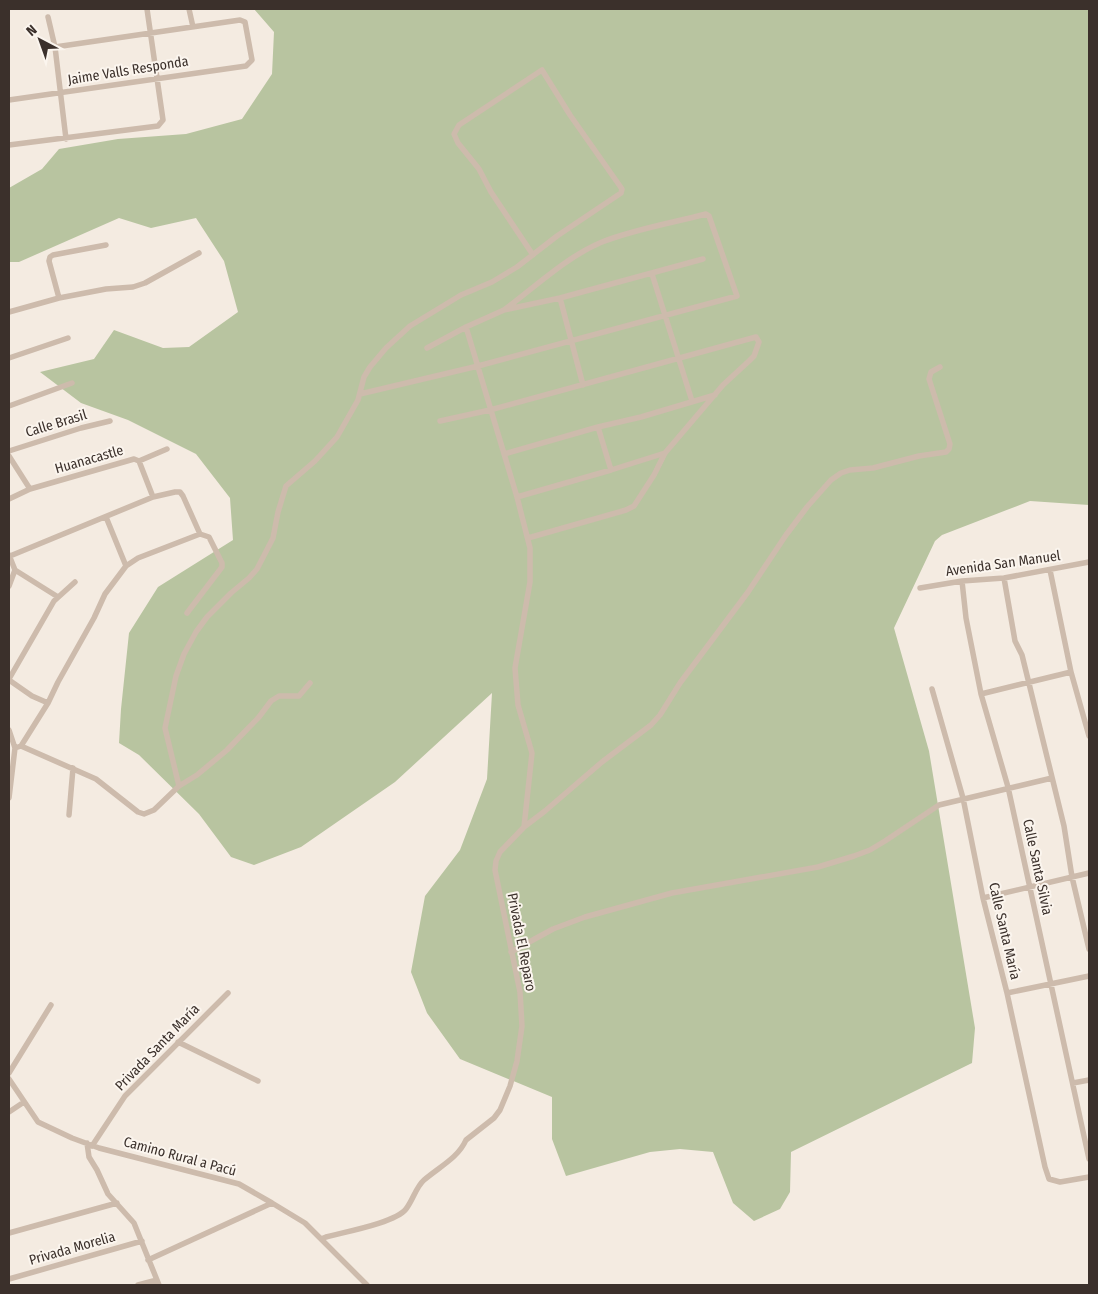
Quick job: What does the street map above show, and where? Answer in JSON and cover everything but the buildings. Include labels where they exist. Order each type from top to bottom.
[{"type":"street","points":[[9,146],[158,126],[161,124],[163,120],[147,9]]},
{"type":"street","points":[[56,47],[193,27],[190,9]]},
{"type":"street","points":[[48,17],[56,47],[66,138]]},
{"type":"street","name":"Jaime Valls Responda","points":[[9,100],[246,66],[252,60],[245,22],[240,20],[193,27]]},
{"type":"street","points":[[179,786],[165,728],[176,676],[184,654],[209,613],[257,569],[273,538],[286,486],[329,447],[342,428],[360,394],[364,377],[370,367],[402,332],[455,298],[492,282],[533,255],[621,193],[622,189],[570,115],[542,70],[460,125],[454,134],[458,143],[478,169],[533,255]]},
{"type":"street","points":[[360,394],[478,366],[737,296],[709,216],[706,214],[627,233],[601,243],[572,259],[504,310]]},
{"type":"street","points":[[59,298],[49,261],[50,257],[53,254],[106,245]]},
{"type":"street","points":[[9,312],[59,298],[106,289],[134,287],[146,283],[199,253]]},
{"type":"street","points":[[427,348],[466,327],[504,310],[560,298],[703,259]]},
{"type":"street","points":[[652,274],[692,400]]},
{"type":"street","points":[[560,298],[583,385]]},
{"type":"street","points":[[466,327],[517,497],[528,538],[531,559],[530,582],[515,668],[518,705],[532,753],[524,827]]},
{"type":"street","points":[[440,421],[490,410],[756,337],[759,342],[754,356],[715,394],[665,453],[654,475],[634,506],[626,510],[528,538]]},
{"type":"street","points":[[9,358],[68,338]]},
{"type":"street","name":"Privada El Reparo","points":[[321,1239],[400,1215],[423,1180],[446,1164],[466,1140],[494,1118],[510,1086],[517,1061],[522,1026],[520,992],[495,870],[500,852],[524,827],[602,762],[651,725],[660,715],[680,683],[748,592],[786,535],[807,507],[832,480],[841,473],[850,470],[874,468],[919,456],[946,452],[949,449],[950,444],[929,379],[931,372],[940,367]]},
{"type":"street","points":[[9,406],[72,383]]},
{"type":"street","points":[[504,454],[598,427],[641,417],[715,394]]},
{"type":"street","name":"Calle Brasil","points":[[9,451],[81,428],[110,421]]},
{"type":"street","points":[[598,427],[611,470]]},
{"type":"street","points":[[138,461],[167,449]]},
{"type":"street","points":[[517,497],[665,453]]},
{"type":"street","points":[[9,456],[30,490]]},
{"type":"street","name":"Huanacastle","points":[[9,499],[30,490],[134,459],[138,461],[154,498]]},
{"type":"street","points":[[9,586],[15,575],[15,570],[9,555],[154,498],[175,492],[180,492],[200,534]]},
{"type":"street","points":[[106,517],[126,566]]},
{"type":"street","points":[[9,798],[18,747],[48,703],[105,594],[126,566],[138,558],[200,534],[206,534],[222,563],[222,567],[187,613]]},
{"type":"street","name":"Avenida San Manuel","points":[[920,588],[962,581],[1004,578],[1089,562]]},
{"type":"street","points":[[15,570],[58,596]]},
{"type":"street","points":[[1050,570],[1071,672],[1089,736]]},
{"type":"street","points":[[1004,578],[1015,642],[1022,655],[1027,682],[1064,826],[1072,877],[1089,948]]},
{"type":"street","name":"Calle Santa Silvia","points":[[962,581],[966,618],[981,694],[1008,788],[1089,1158]]},
{"type":"street","points":[[48,703],[32,696],[9,680],[58,596],[75,582]]},
{"type":"street","points":[[981,694],[1071,672]]},
{"type":"street","points":[[9,730],[18,747],[73,768],[101,782],[142,814],[154,810],[179,786],[197,775],[227,750],[259,717],[271,701],[279,696],[300,696],[310,683]]},
{"type":"street","name":"Calle Santa María","points":[[932,689],[963,798],[983,898],[1007,993],[1045,1167],[1049,1179],[1060,1182],[1089,1177]]},
{"type":"street","points":[[69,815],[73,768]]},
{"type":"street","points":[[511,952],[553,929],[577,920],[672,893],[818,867],[854,856],[870,850],[885,841],[939,805],[1052,778]]},
{"type":"street","points":[[983,898],[1089,873]]},
{"type":"street","points":[[1007,993],[1089,976]]},
{"type":"street","name":"Privada Santa María","points":[[89,1145],[125,1096],[228,993]]},
{"type":"street","points":[[9,1073],[51,1005]]},
{"type":"street","points":[[178,1042],[258,1081]]},
{"type":"street","name":"Camino Rural a Pacú","points":[[9,1079],[38,1122],[89,1145],[239,1184],[305,1223],[367,1285]]},
{"type":"street","points":[[1073,1083],[1089,1080]]},
{"type":"street","points":[[9,1112],[24,1102]]},
{"type":"street","points":[[89,1145],[88,1157],[97,1170],[108,1194],[134,1223],[158,1283],[138,1285]]},
{"type":"street","points":[[9,1233],[117,1203]]},
{"type":"street","points":[[148,1260],[272,1203]]},
{"type":"street","name":"Privada Morelia","points":[[9,1279],[142,1241]]},
{"type":"green space","points":[[254,9],[1089,9],[1089,505],[1030,501],[942,535],[935,541],[894,628],[929,751],[975,1028],[972,1063],[791,1152],[790,1192],[780,1209],[754,1221],[733,1203],[713,1152],[680,1149],[650,1152],[566,1176],[552,1139],[552,1097],[460,1059],[427,1013],[411,972],[425,896],[460,850],[487,779],[492,693],[395,782],[301,847],[254,865],[231,857],[199,814],[139,755],[119,743],[129,633],[158,587],[233,540],[230,498],[196,454],[128,420],[81,403],[40,372],[94,359],[114,330],[163,348],[189,347],[238,312],[224,261],[196,218],[151,228],[119,218],[19,262],[9,262],[9,188],[42,169],[59,149],[118,139],[186,134],[242,119],[272,74],[274,32]]}]
